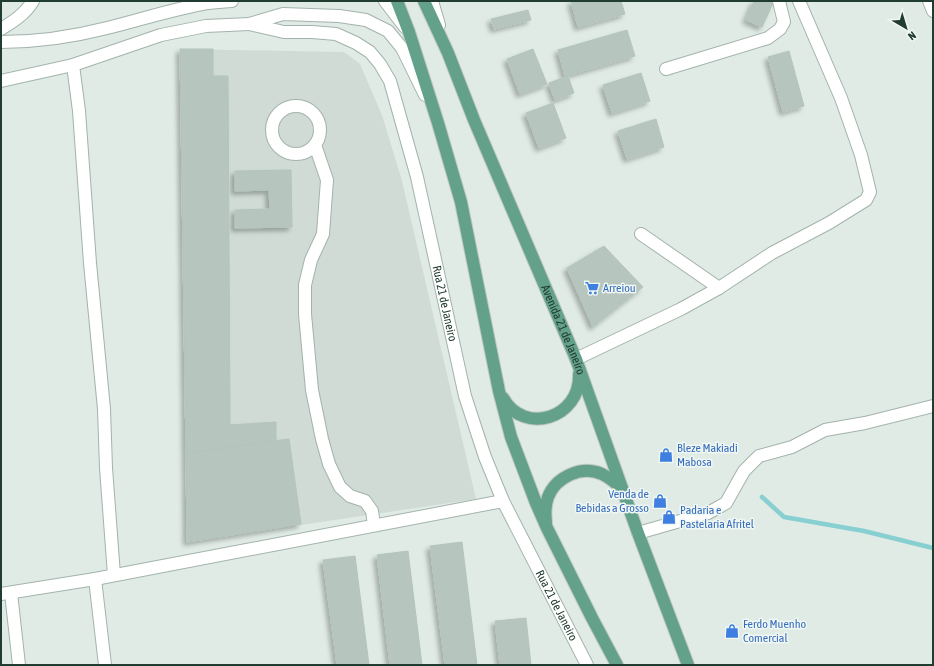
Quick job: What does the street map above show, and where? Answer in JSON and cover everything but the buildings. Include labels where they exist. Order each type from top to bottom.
[{"type":"main road","points":[[397,1],[409,32],[438,123],[461,202],[499,391],[511,437],[546,525],[617,665]]},
{"type":"main road","name":"Avenida 21 de Janeiro","points":[[424,1],[448,53],[474,120],[577,364],[638,533],[688,665]]},
{"type":"main road","points":[[499,391],[505,402],[515,412],[528,418],[542,419],[556,415],[567,407],[575,395],[579,382],[577,364]]},
{"type":"main road","points":[[546,525],[545,511],[548,498],[554,486],[564,478],[576,472],[588,471],[601,474],[612,480],[623,490]]},
{"type":"street","points":[[1,29],[28,9],[33,1]]},
{"type":"street","points":[[1,42],[39,41],[71,36],[108,28],[173,10],[203,4],[232,1]]},
{"type":"street","points":[[385,1],[409,32]]},
{"type":"street","points":[[432,1],[448,53]]},
{"type":"street","points":[[666,69],[768,38],[780,29],[784,22],[779,1]]},
{"type":"street","points":[[577,364],[719,288],[772,253],[829,223],[866,200],[870,192],[865,168],[841,98],[799,1]]},
{"type":"street","points":[[928,1],[933,11]]},
{"type":"street","points":[[1,82],[73,65],[161,34],[206,26],[249,24],[283,14],[339,16],[366,20],[388,31],[402,48],[438,123]]},
{"type":"street","name":"Rua 21 de Janeiro","points":[[249,24],[284,32],[336,34],[356,43],[370,52],[380,64],[390,81],[416,177],[465,396],[485,457],[503,501],[587,665]]},
{"type":"street","points":[[73,65],[79,111],[90,263],[104,409],[106,468],[114,575]]},
{"type":"street","points":[[315,145],[302,153],[294,154],[280,148],[275,142],[272,127],[274,120],[279,113],[285,108],[302,106],[315,114],[321,130],[315,145],[327,180],[323,234],[311,260],[305,285],[305,314],[312,390],[322,439],[329,464],[340,487],[350,496],[365,501],[372,511],[374,525]]},
{"type":"street","points":[[641,234],[719,288]]},
{"type":"street","points":[[638,533],[708,514],[726,503],[744,471],[759,456],[792,446],[824,430],[865,423],[923,410],[933,406]]},
{"type":"street","points":[[19,665],[6,594],[95,579],[503,501]]},
{"type":"street","points":[[95,579],[105,665]]},
{"type":"shaded area","points":[[180,49],[344,52],[360,64],[382,115],[402,181],[476,499],[187,542]]},
{"type":"waterway","points":[[762,497],[784,517],[864,531],[933,548]]},
{"type":"place","name":"Arreiou","points":[[592,288]]},
{"type":"place","name":"Bleze Makiadi Mabosa","points":[[666,455]]},
{"type":"place","name":"Venda de Bebidas a Grosso","points":[[660,501]]},
{"type":"place","name":"Padaria e Pastelaria Afritel","points":[[669,517]]},
{"type":"place","name":"Ferdo Muenho Comercial","points":[[732,631]]}]
